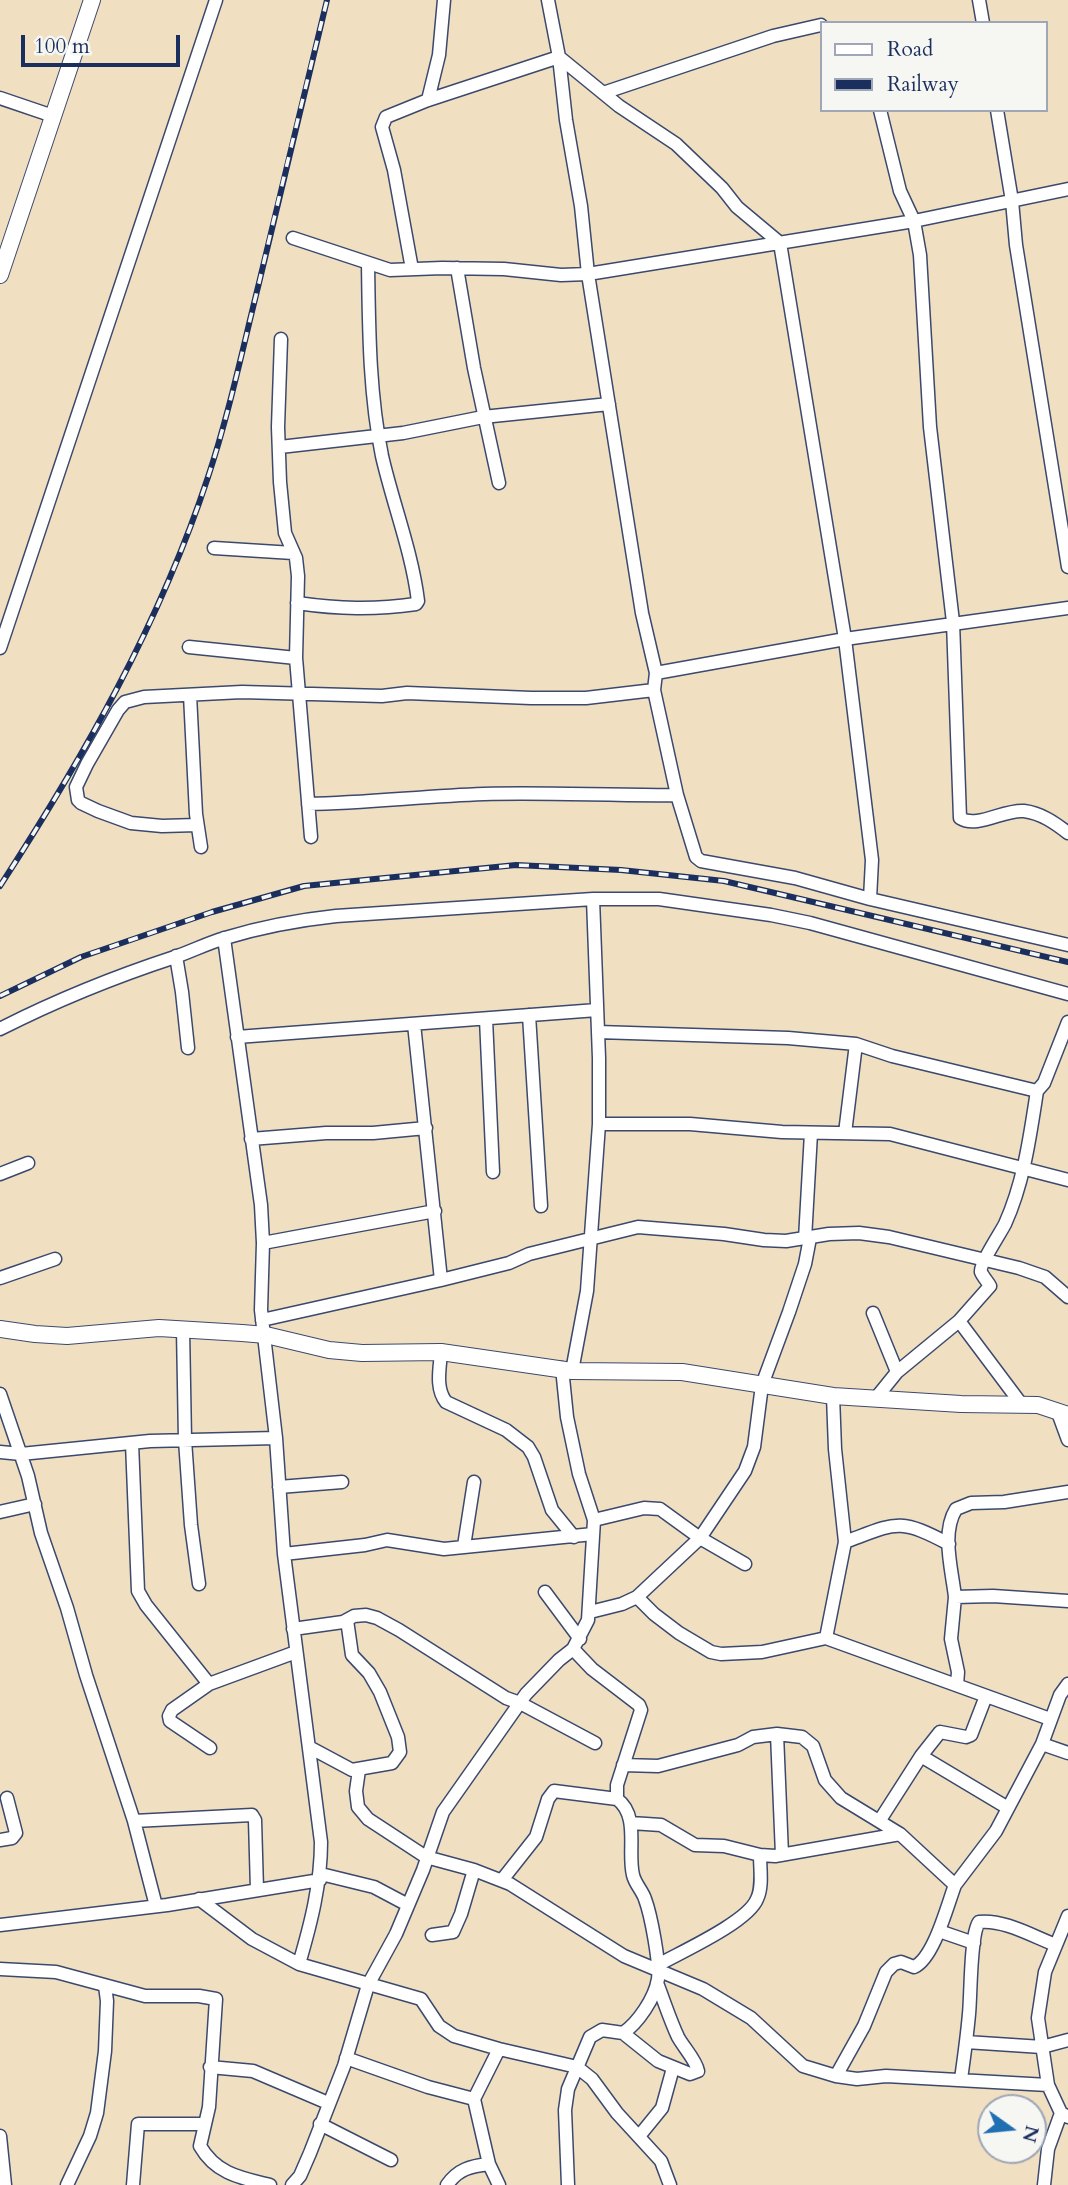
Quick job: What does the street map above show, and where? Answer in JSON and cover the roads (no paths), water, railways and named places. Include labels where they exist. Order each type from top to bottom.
[{"type":"street","points":[[0,275],[92,0]]},
{"type":"street","points":[[0,648],[216,0]]},
{"type":"street","points":[[428,100],[439,55],[444,0]]},
{"type":"street","points":[[548,0],[559,57],[566,120],[642,613],[656,673],[654,690],[677,795],[696,857],[701,861],[795,878],[870,900],[1068,945]]},
{"type":"street","points":[[979,0],[983,21]]},
{"type":"street","points":[[603,93],[773,36],[820,25]]},
{"type":"street","points":[[412,269],[394,170],[382,127],[386,117],[428,100],[559,57]]},
{"type":"street","points":[[559,57],[619,106],[676,144],[722,188],[737,208],[780,243],[845,639],[872,860],[870,900]]},
{"type":"street","points":[[0,98],[53,116]]},
{"type":"street","points":[[880,112],[900,191],[914,221],[920,256],[930,427],[953,622],[960,818],[968,821],[982,820],[1022,811],[1035,813],[1068,831]]},
{"type":"street","points":[[997,112],[1068,567]]},
{"type":"street","points":[[293,238],[382,269],[504,269],[561,275],[589,274],[914,221],[1068,189]]},
{"type":"street","points":[[297,603],[375,610],[416,604],[418,601],[372,399],[368,263]]},
{"type":"street","points":[[457,268],[483,417],[499,483]]},
{"type":"street","points":[[281,339],[280,482],[285,533],[293,552],[298,576],[296,657],[311,837]]},
{"type":"street","points":[[279,447],[379,435],[483,417],[609,404]]},
{"type":"street","points":[[214,548],[293,552]]},
{"type":"street","points":[[656,673],[845,639],[1068,608]]},
{"type":"street","points":[[189,647],[296,657]]},
{"type":"street","points":[[197,825],[141,825],[119,820],[81,803],[75,791],[87,764],[125,702],[144,697],[242,692],[586,698],[654,690]]},
{"type":"street","points":[[190,695],[197,825],[201,848]]},
{"type":"street","points":[[308,804],[550,792],[677,795]]},
{"type":"street","points":[[292,2185],[300,2176],[346,2058],[368,1985],[408,1905],[443,1812],[537,1681],[577,1644],[590,1612],[589,1579],[594,1520],[576,1461],[567,1417],[567,1369],[587,1291],[599,1124],[593,899]]},
{"type":"street","points":[[0,1029],[110,978],[224,938],[306,919],[593,899],[659,899],[771,915],[1068,994]]},
{"type":"street","points":[[224,938],[261,1205],[263,1243],[260,1292],[276,1438],[284,1554],[321,1842],[320,1877],[299,1964]]},
{"type":"street","points":[[176,956],[188,1048]]},
{"type":"street","points":[[237,1037],[597,1010]]},
{"type":"street","points":[[529,1015],[541,1206]]},
{"type":"street","points":[[486,1019],[493,1172]]},
{"type":"street","points":[[876,1398],[897,1372],[959,1321],[990,1286],[981,1272],[1006,1221],[1024,1168],[1037,1091],[1044,1083],[1068,1022]]},
{"type":"street","points":[[414,1024],[441,1280]]},
{"type":"street","points":[[598,1032],[788,1038],[856,1044],[892,1056],[1037,1091]]},
{"type":"street","points":[[845,1133],[856,1044]]},
{"type":"street","points":[[599,1124],[690,1124],[811,1133],[890,1134],[1068,1180]]},
{"type":"street","points":[[251,1139],[426,1128]]},
{"type":"street","points":[[590,1612],[622,1604],[637,1597],[700,1538],[750,1462],[762,1385],[804,1264],[811,1133]]},
{"type":"street","points":[[0,1174],[28,1163]]},
{"type":"street","points":[[263,1243],[435,1211]]},
{"type":"street","points":[[0,1329],[67,1336],[159,1328],[264,1327],[638,1227],[764,1240],[859,1233],[889,1237],[1045,1277],[1068,1297]]},
{"type":"street","points":[[0,1278],[55,1259]]},
{"type":"street","points":[[873,1313],[897,1372]]},
{"type":"street","points":[[959,1321],[1022,1405]]},
{"type":"street","points":[[264,1327],[329,1350],[441,1352],[567,1369],[682,1372],[833,1396],[1047,1406],[1063,1413],[1068,1440]]},
{"type":"street","points":[[183,1329],[185,1440],[191,1525],[199,1584]]},
{"type":"street","points":[[441,1352],[439,1380],[443,1398],[456,1407],[506,1430],[528,1447],[552,1510],[574,1537]]},
{"type":"street","points":[[0,1394],[35,1504],[41,1533],[134,1821],[156,1906]]},
{"type":"street","points":[[826,1638],[845,1542],[835,1449],[833,1396]]},
{"type":"street","points":[[0,1452],[20,1454],[132,1443],[276,1438]]},
{"type":"street","points":[[132,1443],[138,1591],[146,1605],[209,1684]]},
{"type":"street","points":[[279,1487],[342,1482]]},
{"type":"street","points":[[464,1546],[474,1482]]},
{"type":"street","points":[[957,1685],[958,1671],[951,1639],[955,1597],[949,1523],[959,1507],[1068,1492]]},
{"type":"street","points":[[0,1513],[35,1504]]},
{"type":"street","points":[[594,1520],[652,1507],[660,1509],[700,1538],[745,1564]]},
{"type":"street","points":[[845,1542],[895,1524],[922,1530],[949,1544]]},
{"type":"street","points":[[284,1554],[387,1540],[444,1549],[593,1534]]},
{"type":"street","points":[[545,1592],[592,1669],[640,1708],[617,1785],[617,1799]]},
{"type":"street","points":[[955,1597],[993,1596],[1068,1601]]},
{"type":"street","points":[[637,1597],[679,1633],[711,1652],[762,1652],[826,1638],[1050,1718]]},
{"type":"street","points":[[293,1629],[366,1615],[377,1619],[399,1630],[506,1698],[596,1743]]},
{"type":"street","points":[[309,1747],[342,1767],[359,1770],[392,1763],[400,1752],[400,1743],[380,1692],[369,1673],[352,1655],[347,1620]]},
{"type":"street","points":[[210,1748],[176,1726],[169,1716],[172,1710],[209,1684],[296,1652]]},
{"type":"street","points":[[836,2076],[864,2026],[886,1972],[894,1964],[901,1962],[914,1968],[920,1964],[939,1931],[954,1885],[984,1849],[1008,1808],[1042,1744],[1050,1718],[1068,1684]]},
{"type":"street","points":[[880,1820],[921,1756],[940,1732],[966,1737],[971,1735],[986,1696]]},
{"type":"street","points":[[623,1765],[658,1766],[738,1745],[753,1737],[777,1734],[802,1737],[813,1746],[825,1780],[832,1790],[900,1834],[954,1885]]},
{"type":"street","points":[[777,1734],[782,1855]]},
{"type":"street","points":[[1042,1744],[1068,1753]]},
{"type":"street","points":[[921,1756],[1008,1808]]},
{"type":"street","points":[[359,1770],[356,1791],[358,1807],[368,1819],[426,1857],[502,1880],[624,1956],[658,1967],[703,1989],[751,2018],[803,2066],[857,2079],[886,2076],[1048,2085]]},
{"type":"street","points":[[502,1880],[536,1837],[548,1799],[554,1791],[617,1799],[624,1804],[631,1823],[634,1880],[646,1900],[658,1967],[657,1983],[638,2020],[623,2033]]},
{"type":"street","points":[[0,1840],[12,1838],[16,1833],[7,1798]]},
{"type":"street","points":[[134,1821],[252,1815],[255,1820],[257,1890]]},
{"type":"street","points":[[631,1823],[661,1825],[695,1845],[724,1846],[760,1856],[782,1855],[900,1834]]},
{"type":"street","points":[[658,1967],[739,1919],[751,1909],[759,1893],[760,1856]]},
{"type":"street","points":[[432,1935],[453,1932],[474,1870]]},
{"type":"street","points":[[0,1925],[156,1906],[320,1877],[374,1887],[408,1905]]},
{"type":"street","points":[[199,1899],[252,1939],[299,1964],[421,1999],[439,2026],[454,2036],[577,2067],[592,2079],[617,2113],[661,2161],[670,2185]]},
{"type":"street","points":[[1044,2185],[1048,2149],[1064,2115],[1048,2085],[1038,2018],[1045,1972],[1061,1940],[1068,1916]]},
{"type":"street","points":[[961,2079],[974,1943],[979,1922],[1061,1940]]},
{"type":"street","points":[[939,1931],[974,1943]]},
{"type":"street","points":[[0,1969],[56,1972],[145,1996],[200,1996],[216,1999],[209,2107],[200,2146],[216,2168],[270,2185]]},
{"type":"street","points":[[568,2185],[569,2148],[565,2110],[568,2089],[594,2033],[601,2030],[623,2033],[658,2061],[691,2074],[695,2074],[698,2069],[676,2033],[657,1983]]},
{"type":"street","points":[[67,2185],[90,2136],[97,2113],[105,2051],[107,2001],[104,1986]]},
{"type":"street","points":[[966,2042],[1042,2048],[1068,2040]]},
{"type":"street","points":[[499,2049],[474,2099],[489,2164],[499,2185]]},
{"type":"street","points":[[346,2058],[428,2087],[474,2099]]},
{"type":"street","points":[[210,2067],[253,2071],[328,2103]]},
{"type":"street","points":[[640,2135],[662,2108],[673,2068]]},
{"type":"street","points":[[133,2185],[138,2124],[204,2124]]},
{"type":"street","points":[[320,2124],[391,2160]]},
{"type":"street","points":[[0,2136],[5,2185]]},
{"type":"street","points":[[447,2185],[453,2176],[462,2170],[489,2164]]},
{"type":"railway","points":[[0,886],[90,739],[143,637],[189,531],[216,453],[229,405],[327,0]]},
{"type":"railway","points":[[0,996],[81,957],[212,912],[304,886],[516,865],[621,870],[724,881],[1068,962]]}]
